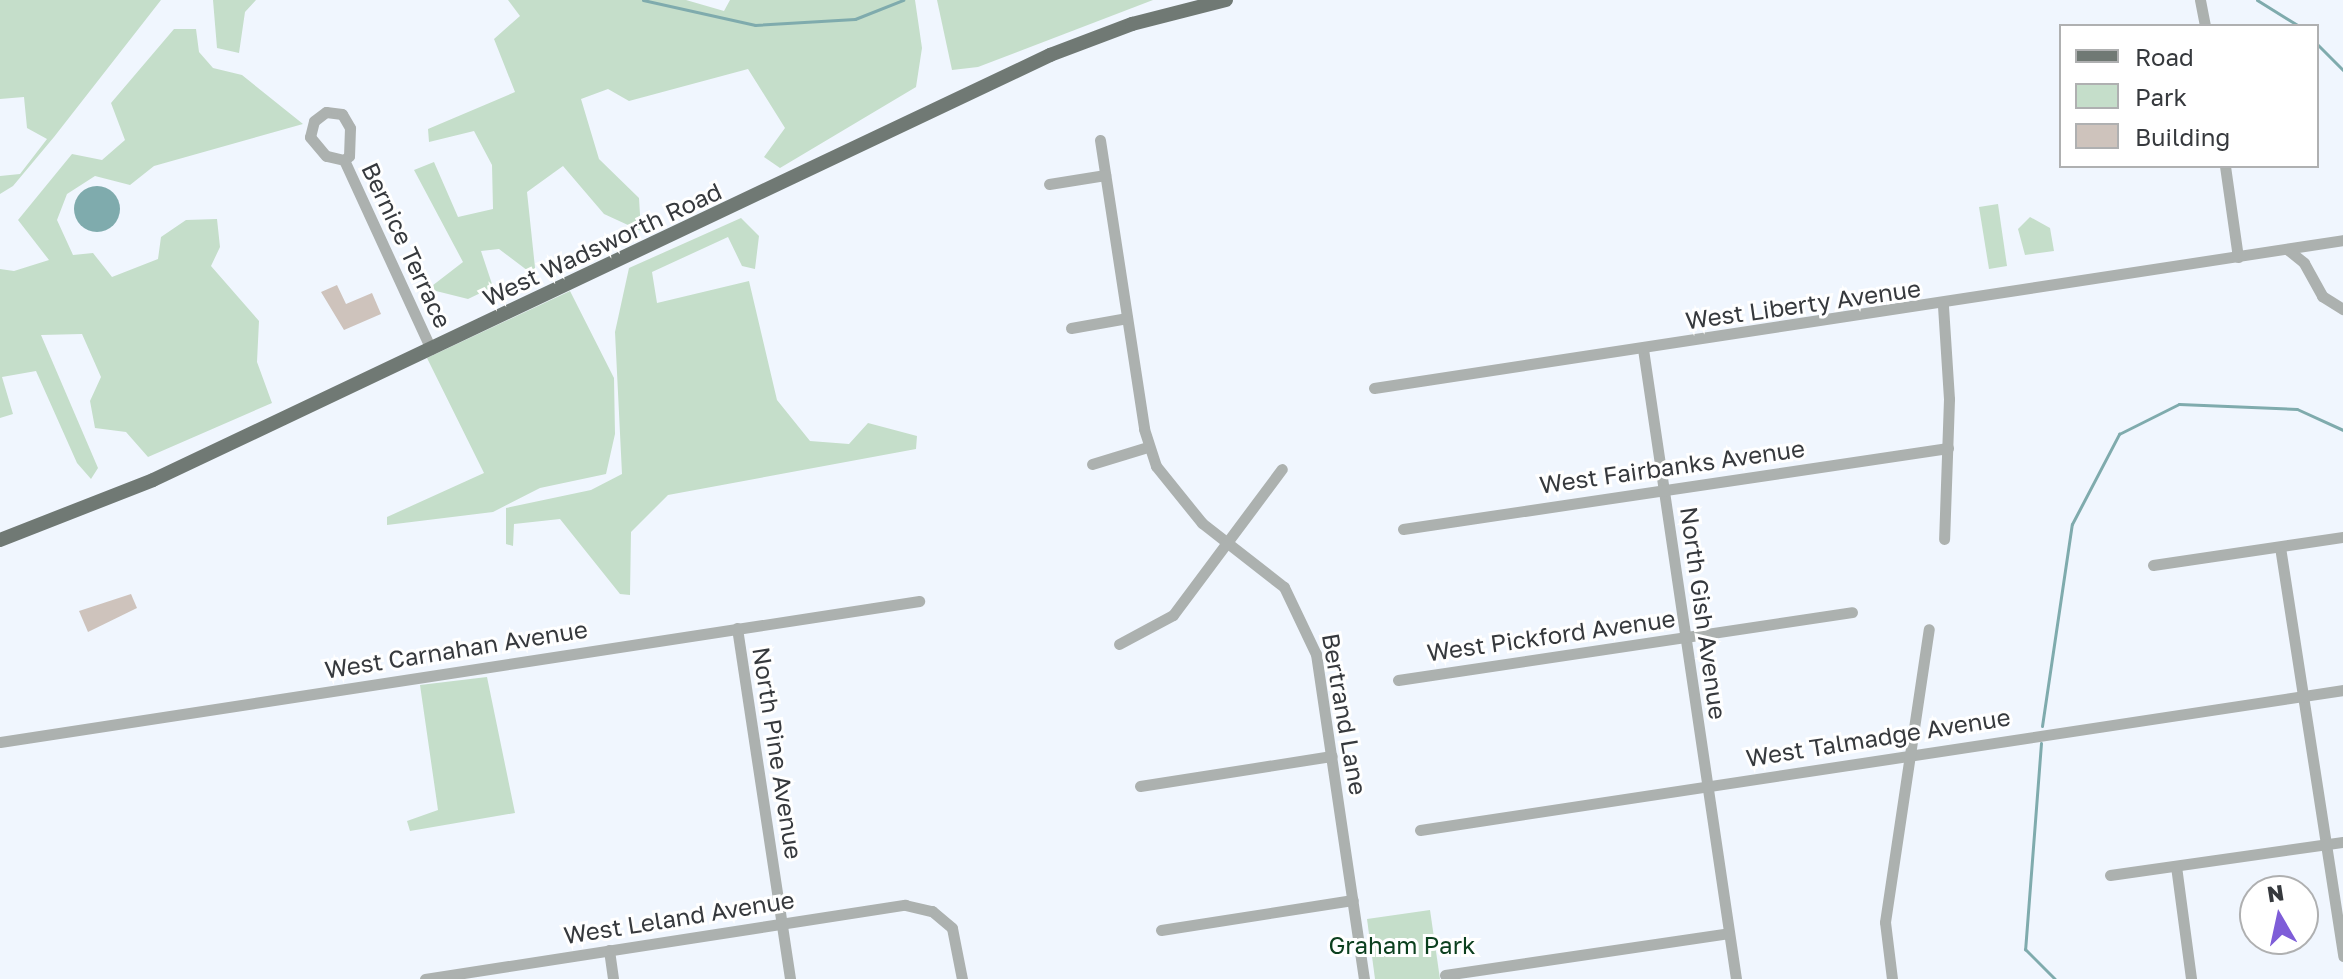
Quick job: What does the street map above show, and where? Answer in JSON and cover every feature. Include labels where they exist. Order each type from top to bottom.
[{"type":"main road","name":"West Wadsworth Road","points":[[0,540],[153,480],[1050,55],[1132,24],[1226,0]]},
{"type":"street","points":[[2200,0],[2205,24]]},
{"type":"street","points":[[326,112],[342,114],[350,128],[344,160],[313,145],[311,128],[326,112]]},
{"type":"street","name":"Bertrand Lane","points":[[1100,140],[1148,447],[1165,484],[1228,542],[1284,587],[1306,623],[1332,756],[1364,979]]},
{"type":"street","name":"Bernice Terrace","points":[[344,160],[431,349]]},
{"type":"street","points":[[2225,168],[2238,257]]},
{"type":"street","points":[[1049,184],[1105,175]]},
{"type":"street","name":"West Liberty Avenue","points":[[1374,388],[1943,306],[2343,240]]},
{"type":"street","points":[[2287,249],[2304,263],[2322,296],[2343,309]]},
{"type":"street","points":[[1943,306],[1948,448],[1944,539]]},
{"type":"street","points":[[1071,328],[1127,318]]},
{"type":"street","name":"North Gish Avenue","points":[[1643,349],[1736,979]]},
{"type":"street","points":[[1092,464],[1148,447]]},
{"type":"street","name":"West Fairbanks Avenue","points":[[1403,529],[1948,448]]},
{"type":"street","points":[[1119,644],[1173,615],[1282,469]]},
{"type":"street","points":[[2153,565],[2343,537]]},
{"type":"street","points":[[2280,547],[2343,956]]},
{"type":"street","name":"West Carnahan Avenue","points":[[0,742],[919,601]]},
{"type":"street","name":"West Pickford Avenue","points":[[1398,680],[1852,612]]},
{"type":"street","name":"North Pine Avenue","points":[[737,628],[790,979]]},
{"type":"street","points":[[1892,979],[1885,922],[1907,755],[1929,629]]},
{"type":"street","name":"West Talmadge Avenue","points":[[1420,830],[2343,690]]},
{"type":"street","points":[[1140,786],[1332,756]]},
{"type":"street","points":[[2110,875],[2343,842]]},
{"type":"street","points":[[2176,866],[2191,979]]},
{"type":"street","points":[[1161,930],[1353,900]]},
{"type":"street","name":"West Leland Avenue","points":[[425,979],[905,905],[938,915],[952,928],[962,979]]},
{"type":"street","points":[[1445,975],[1729,933]]},
{"type":"street","points":[[609,950],[613,979]]},
{"type":"green space","points":[[0,0],[161,0],[54,137],[13,186],[0,194],[0,176],[20,174],[47,139],[27,128],[24,97],[0,99]]},
{"type":"green space","points":[[213,0],[256,0],[245,12],[239,53],[217,48]]},
{"type":"green space","points":[[508,0],[686,0],[724,11],[730,0],[915,0],[922,48],[916,87],[780,168],[764,157],[785,128],[748,69],[629,101],[608,89],[581,99],[599,159],[639,198],[641,231],[604,214],[563,166],[527,192],[536,277],[499,249],[481,251],[493,287],[468,299],[428,289],[463,262],[414,170],[434,162],[458,217],[493,209],[492,165],[474,131],[429,142],[428,129],[515,92],[494,39],[520,16]]},
{"type":"green space","points":[[937,0],[1153,0],[978,67],[952,70]]},
{"type":"green space","points":[[174,29],[196,29],[199,52],[213,68],[242,75],[303,124],[154,166],[130,185],[95,176],[67,194],[57,220],[73,255],[93,253],[112,277],[158,259],[161,237],[186,220],[217,219],[220,247],[211,266],[259,321],[257,362],[272,403],[148,457],[126,432],[95,428],[90,401],[101,377],[82,334],[41,335],[98,468],[91,479],[77,463],[36,371],[2,377],[13,414],[0,418],[0,269],[14,271],[49,260],[18,220],[72,154],[102,160],[125,140],[111,103]]},
{"type":"green space","points":[[1998,204],[2007,266],[1989,269],[1979,207]]},
{"type":"green space","points":[[2030,217],[2050,228],[2054,251],[2025,255],[2018,229]]},
{"type":"green space","points":[[741,218],[759,236],[755,269],[742,266],[728,237],[652,272],[657,303],[749,281],[777,400],[810,441],[849,444],[868,423],[917,436],[916,449],[668,495],[631,532],[630,595],[620,594],[560,519],[514,524],[513,546],[506,544],[506,508],[591,490],[622,474],[615,332],[629,268]]},
{"type":"green space","points":[[570,291],[614,378],[615,434],[606,474],[540,488],[493,512],[387,525],[387,517],[484,473],[427,358]]},
{"type":"green space","points":[[487,677],[515,813],[410,831],[407,821],[438,810],[420,685]]},
{"type":"green space","name":"Graham Park","points":[[1430,910],[1440,979],[1375,979],[1367,919]]},
{"type":"water","points":[[97,186],[114,192],[120,209],[114,226],[97,232],[80,226],[74,209],[80,192]]},
{"type":"building","points":[[337,285],[346,304],[372,293],[381,314],[344,330],[321,292]]},
{"type":"building","points":[[131,594],[137,608],[88,632],[79,611]]},
{"type":"waterway","points":[[643,0],[755,25],[855,19],[903,0]]},
{"type":"waterway","points":[[2257,0],[2296,24]]},
{"type":"waterway","points":[[2319,46],[2343,70]]},
{"type":"waterway","points":[[2042,726],[2072,524],[2119,434],[2179,404],[2297,409],[2343,430]]},
{"type":"waterway","points":[[2041,743],[2025,949],[2055,979]]}]
